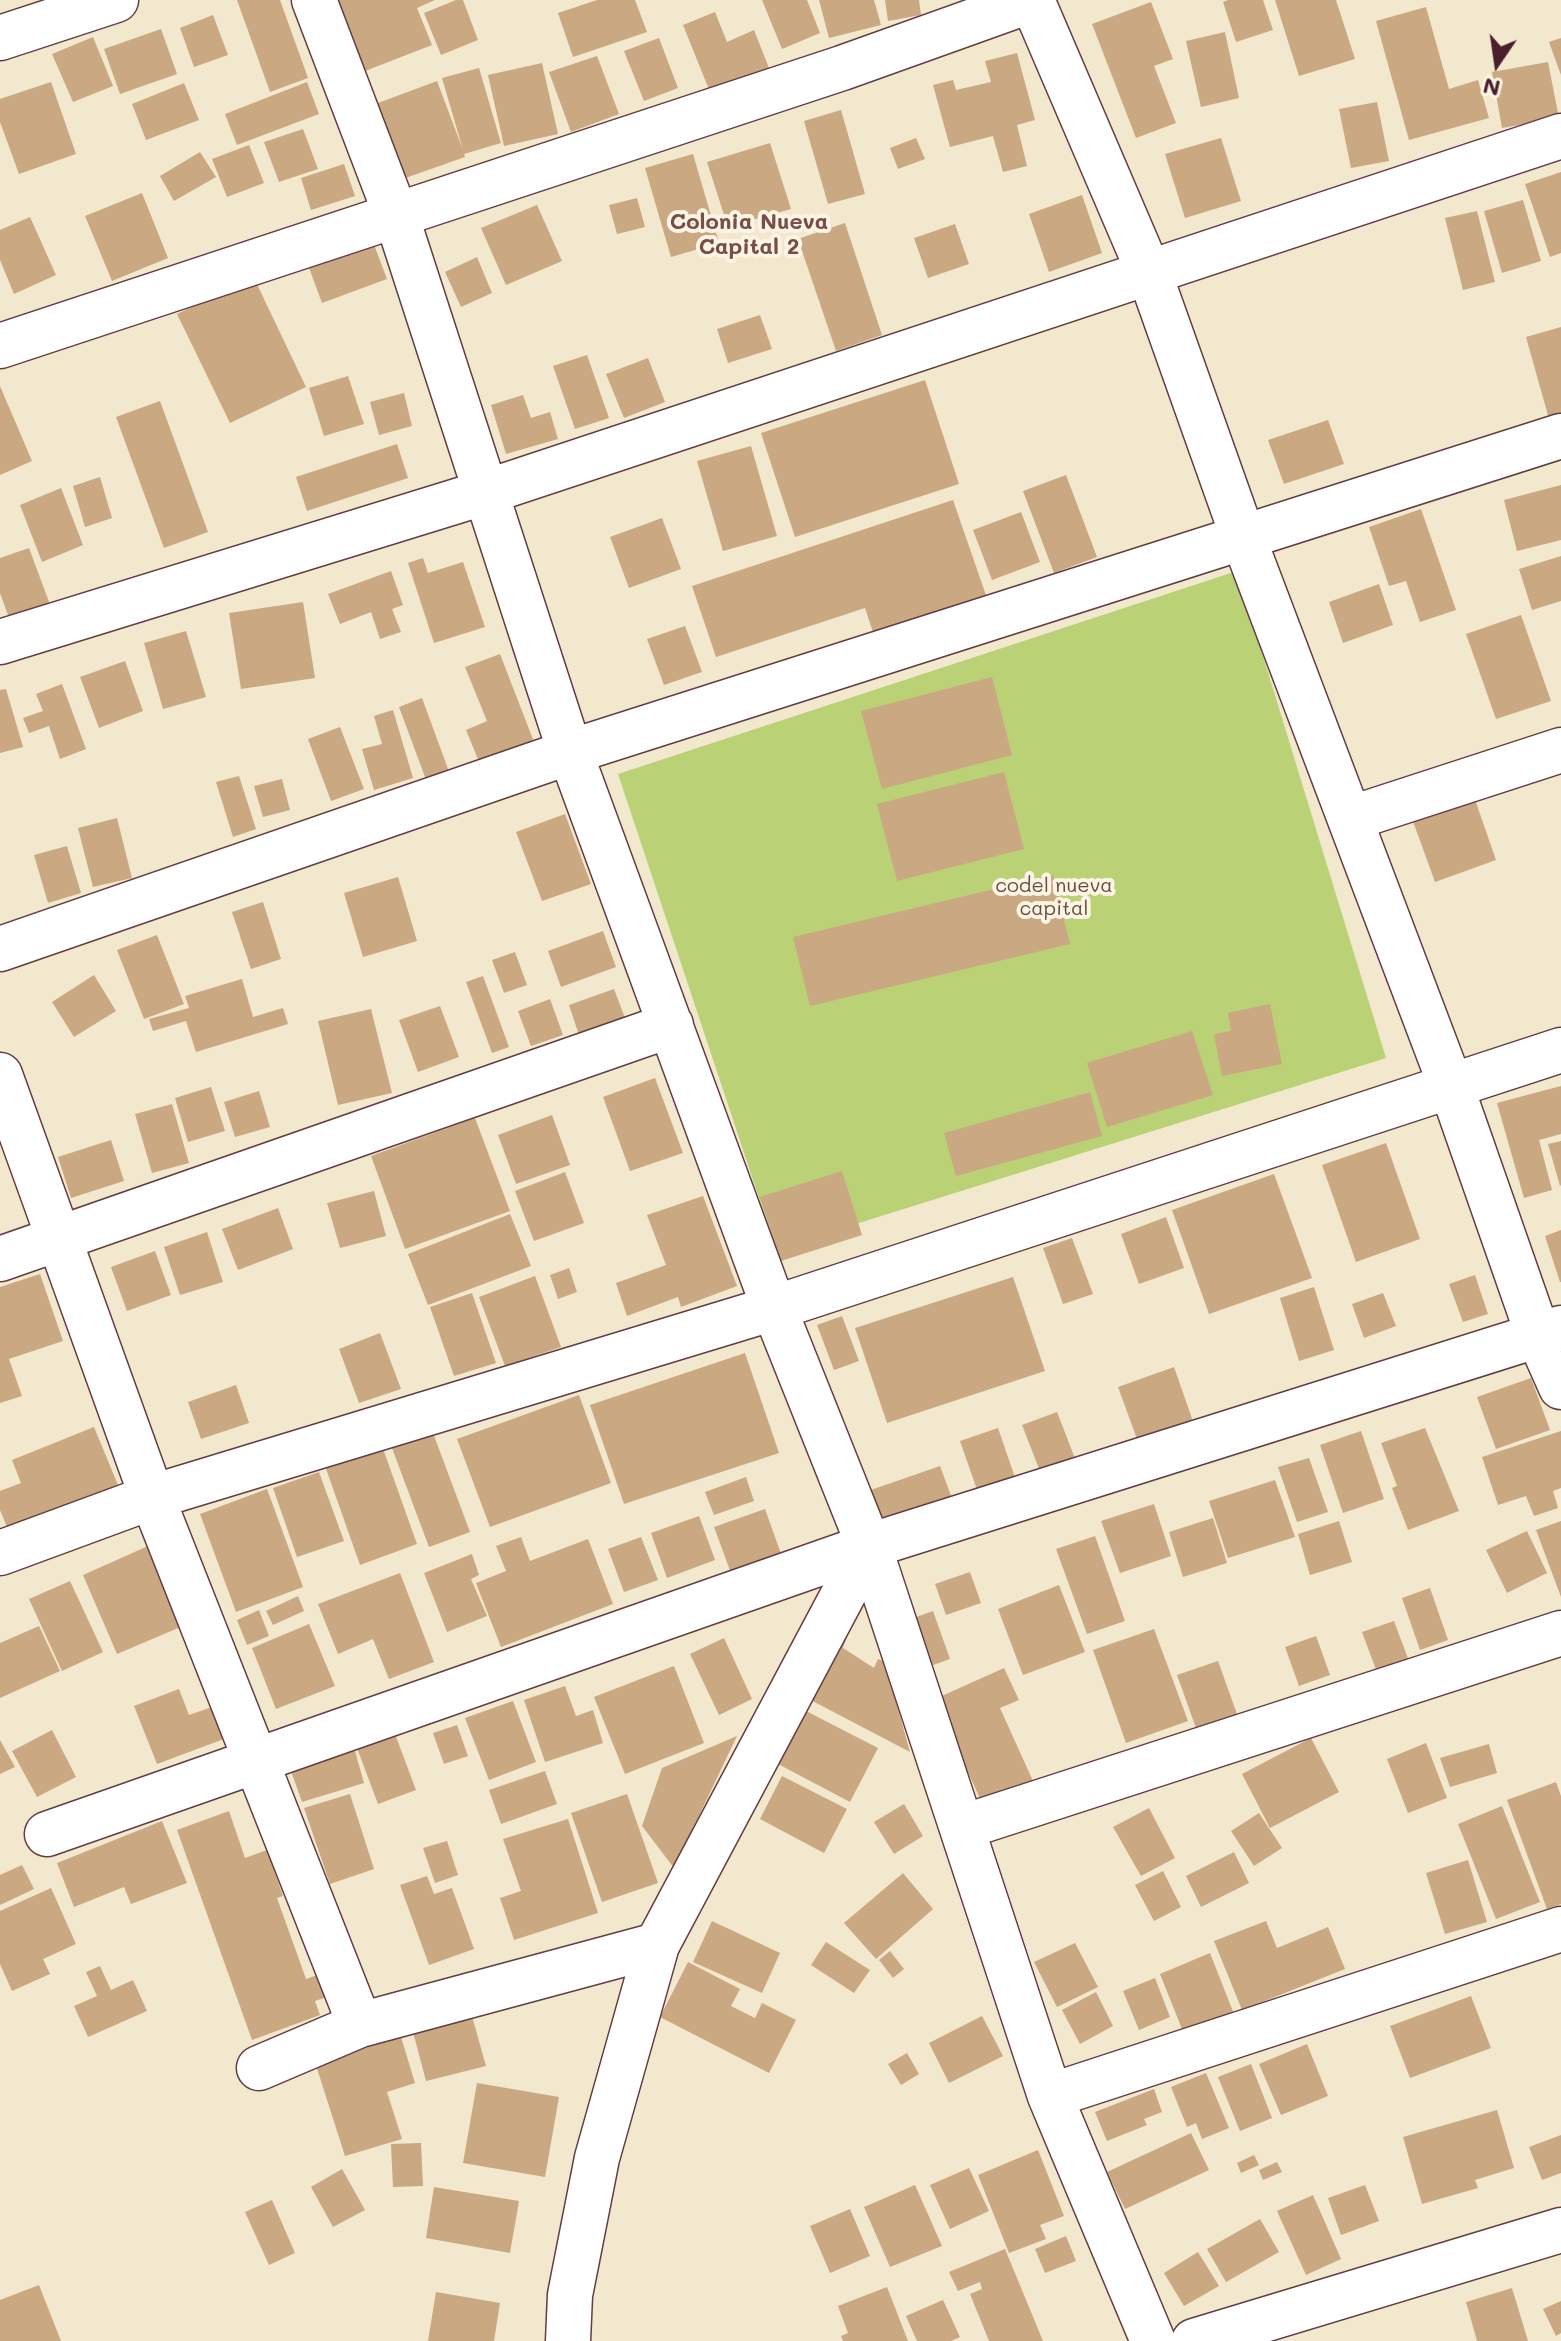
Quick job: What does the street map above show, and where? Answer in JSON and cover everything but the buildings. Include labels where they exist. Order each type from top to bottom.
[{"type":"street","points":[[0,38],[116,0]]},
{"type":"street","points":[[314,0],[396,215],[483,493],[570,752],[774,1308],[869,1546],[1050,2096],[1153,2341]]},
{"type":"street","points":[[0,346],[842,68],[1032,0],[1150,275],[1243,537],[1451,1086],[1550,1331],[1561,1387]]},
{"type":"street","points":[[0,642],[483,493],[1150,275],[1561,136]]},
{"type":"street","points":[[0,949],[570,752],[1561,436]]},
{"type":"street","points":[[1352,818],[1561,750]]},
{"type":"street","points":[[0,1259],[671,1025]]},
{"type":"street","points":[[0,1553],[152,1497],[774,1308],[1561,1050]]},
{"type":"street","points":[[0,1075],[56,1238],[152,1497],[360,2025]]},
{"type":"street","points":[[47,1834],[255,1758],[869,1546],[1550,1331]]},
{"type":"street","points":[[568,2341],[570,2295],[597,2158],[657,1945],[869,1546]]},
{"type":"street","points":[[963,1827],[1561,1633]]},
{"type":"street","points":[[1050,2096],[1561,1929]]},
{"type":"street","points":[[259,2068],[360,2025],[657,1945]]},
{"type":"street","points":[[1194,2341],[1561,2230]]},
{"type":"green space","name":"codel nueva capital","points":[[1237,571],[1386,1058],[776,1249],[618,774]]},
{"type":"district","name":"Colonia Nueva Capital 2","points":[[749,234]]}]
